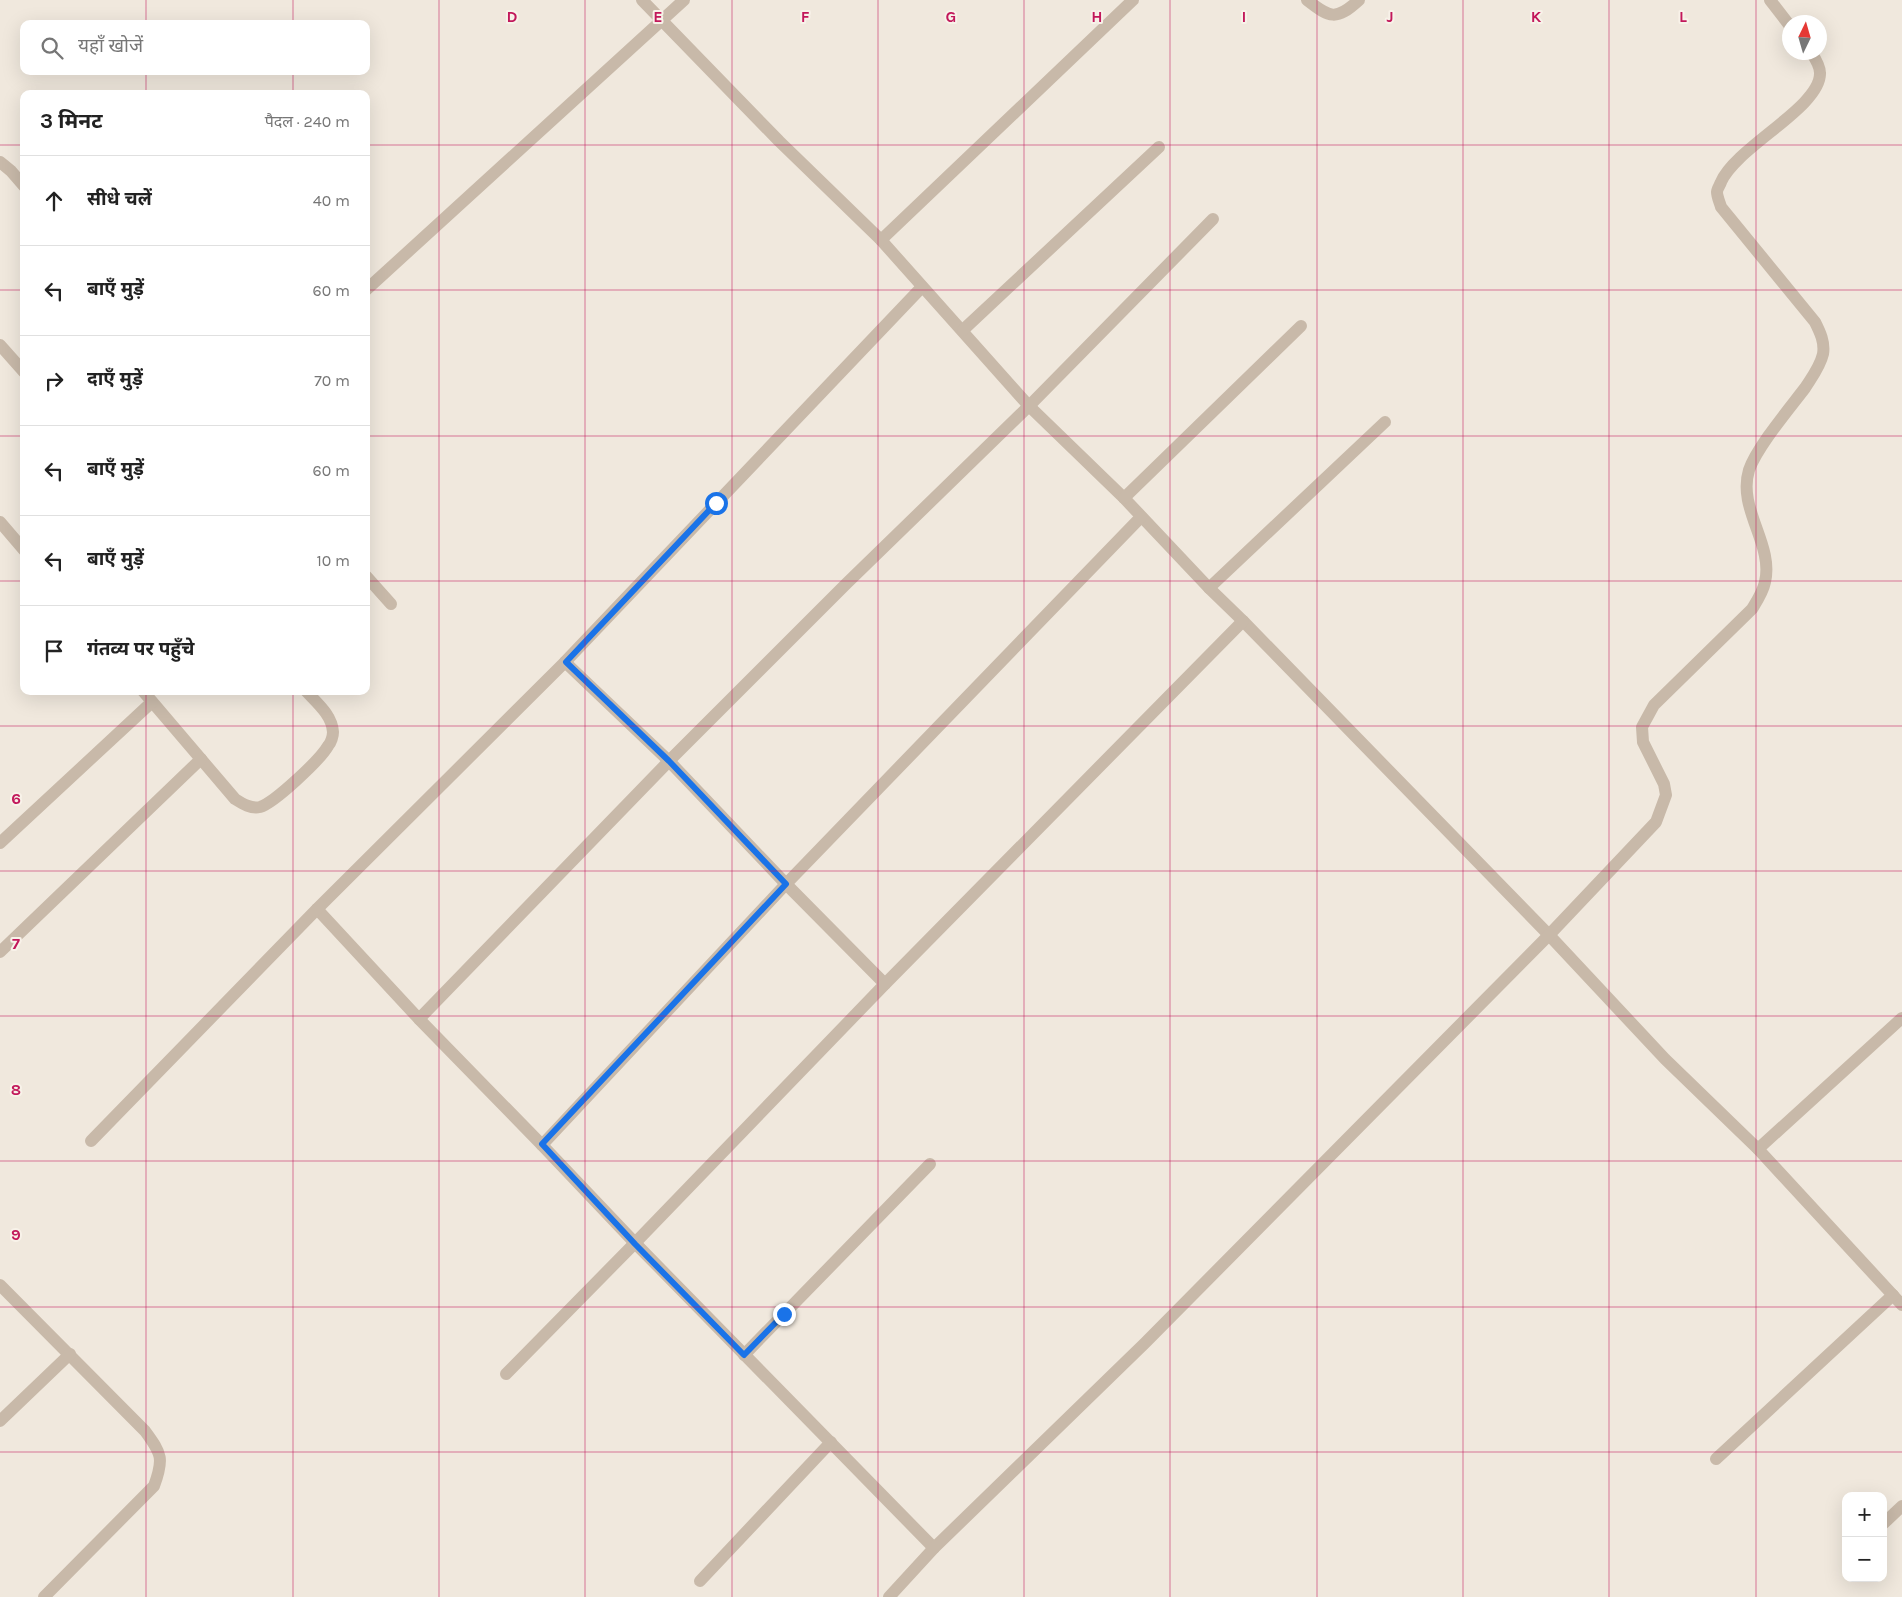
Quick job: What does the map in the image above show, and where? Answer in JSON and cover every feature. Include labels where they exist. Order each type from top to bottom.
[{"type":"street","points":[[642,0],[779,141],[880,240],[963,330],[1029,406],[1124,498],[1209,588],[1243,620],[1549,936],[1665,1059],[1758,1150],[1902,1304]]},
{"type":"street","points":[[370,286],[684,0]]},
{"type":"street","points":[[880,240],[1133,0]]},
{"type":"street","points":[[1307,0],[1323,13],[1335,15],[1346,12],[1359,0]]},
{"type":"street","points":[[1770,0],[1782,16]]},
{"type":"street","points":[[889,1597],[934,1548],[1145,1343],[1549,936],[1656,822],[1666,795],[1664,784],[1643,742],[1642,727],[1654,705],[1752,609],[1765,582],[1766,563],[1748,502],[1749,470],[1759,451],[1818,370],[1823,353],[1822,336],[1815,322],[1721,207],[1717,191],[1724,176],[1736,160],[1805,102],[1815,88],[1820,73],[1816,60]]},
{"type":"street","points":[[963,330],[1159,147]]},
{"type":"street","points":[[0,162],[20,181]]},
{"type":"street","points":[[419,1019],[669,761],[846,584],[1029,406],[1213,219]]},
{"type":"street","points":[[91,1141],[317,910],[566,662],[922,287]]},
{"type":"street","points":[[1124,498],[1301,326]]},
{"type":"street","points":[[0,345],[20,368]]},
{"type":"street","points":[[1209,588],[1385,422]]},
{"type":"street","points":[[542,1144],[786,884],[1141,517]]},
{"type":"street","points":[[0,522],[20,545]]},
{"type":"street","points":[[370,580],[391,604]]},
{"type":"street","points":[[506,1374],[635,1244],[885,984],[1243,620]]},
{"type":"street","points":[[566,662],[669,761],[786,884],[885,984]]},
{"type":"street","points":[[146,695],[235,799],[246,806],[258,807],[268,804],[298,778],[328,747],[333,734],[332,724],[309,695]]},
{"type":"street","points":[[0,843],[152,702]]},
{"type":"street","points":[[0,952],[201,759]]},
{"type":"street","points":[[317,910],[419,1019],[542,1144],[635,1244],[934,1548]]},
{"type":"street","points":[[1758,1150],[1902,1018]]},
{"type":"street","points":[[744,1355],[930,1164]]},
{"type":"street","points":[[0,1285],[145,1431],[159,1449],[160,1469],[154,1486],[44,1597]]},
{"type":"street","points":[[1716,1459],[1893,1295]]},
{"type":"street","points":[[0,1422],[70,1354]]},
{"type":"street","points":[[700,1581],[831,1442]]},
{"type":"street","points":[[1887,1520],[1902,1506]]},
{"type":"route","points":[[716,503],[566,662],[669,761],[786,884],[542,1144],[635,1244],[744,1355],[784,1314]]}]
